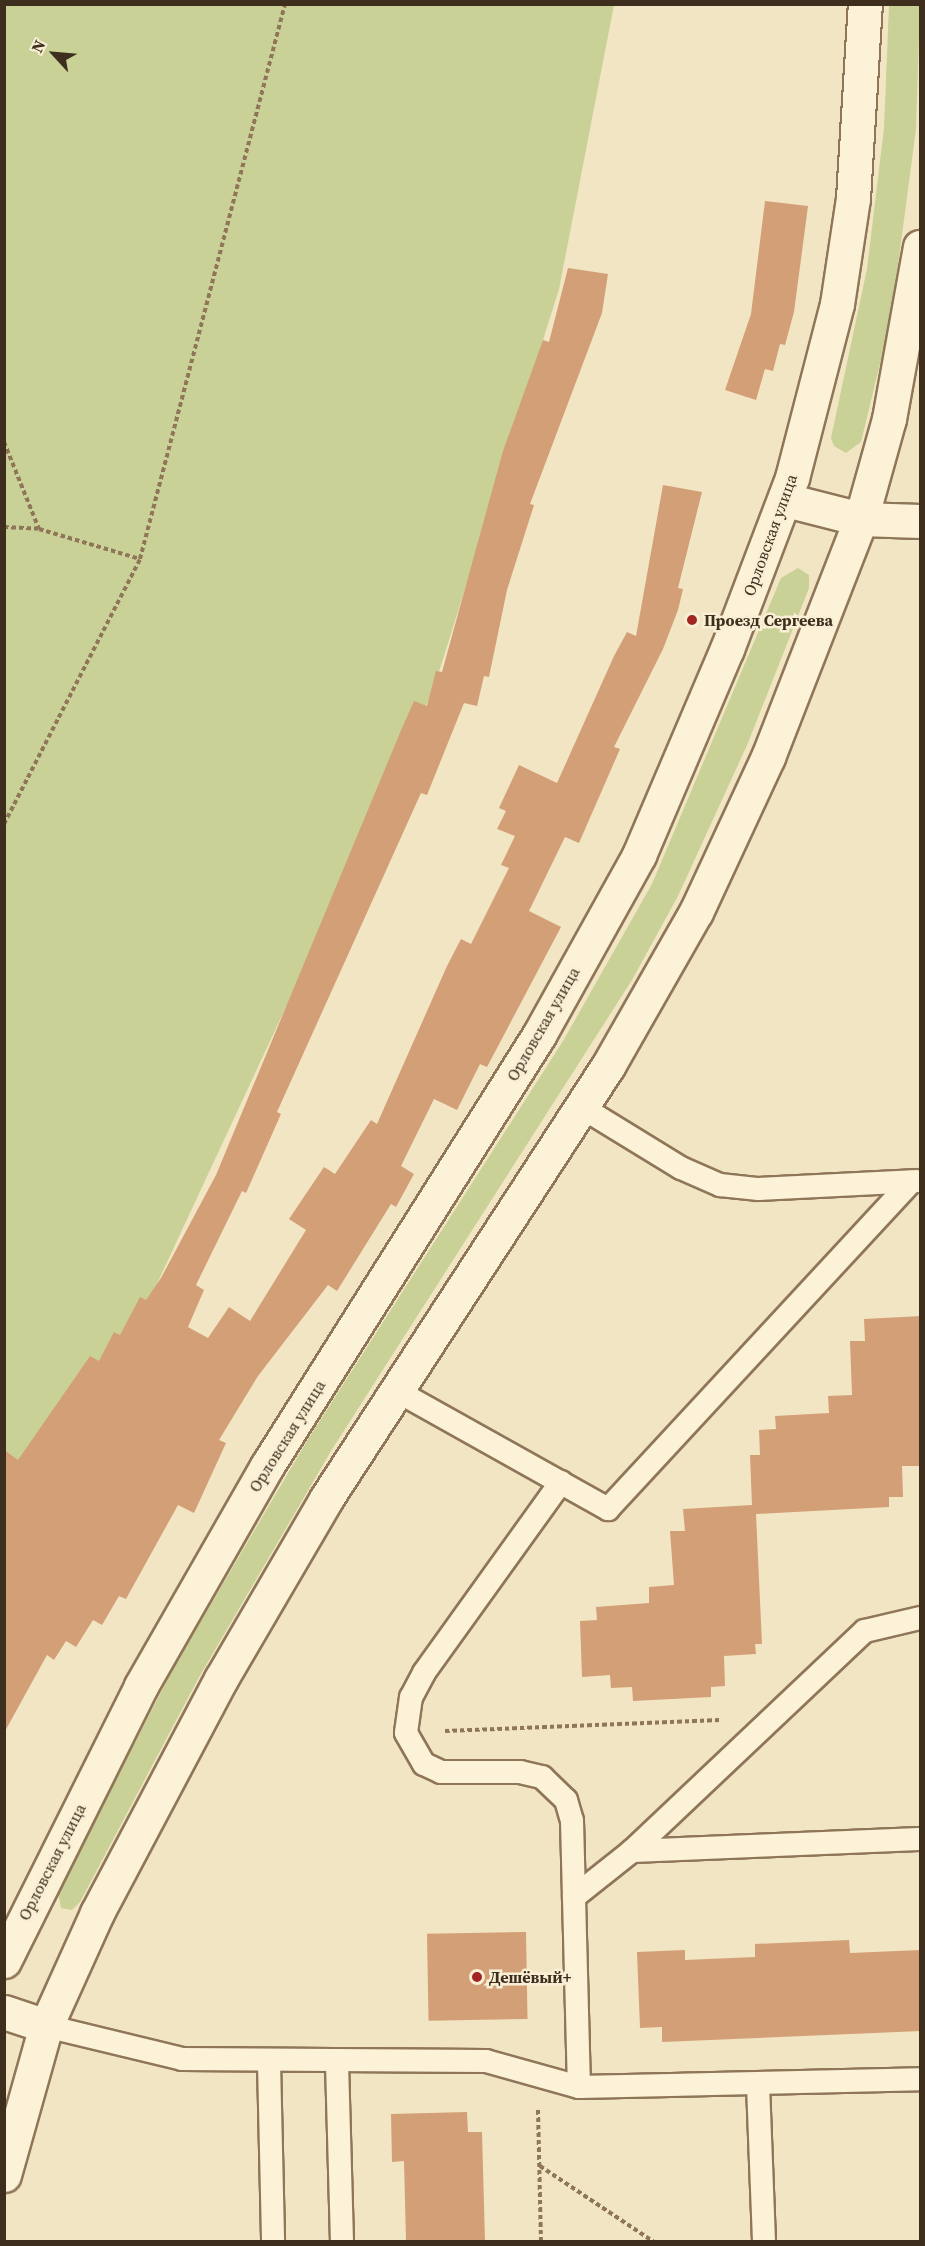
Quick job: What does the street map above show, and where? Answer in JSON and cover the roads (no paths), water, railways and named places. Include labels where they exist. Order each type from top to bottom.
[{"type":"street","name":"Орловская улица","points":[[4,1961],[29,1905],[141,1686],[267,1466],[538,1035],[639,855],[786,500],[837,304],[853,198],[865,4]]},
{"type":"street","points":[[4,2175],[46,2026],[97,1913],[221,1679],[397,1391],[583,1108],[696,912],[768,756],[861,519],[889,420],[921,247]]},
{"type":"street","points":[[786,500],[861,519],[921,521]]},
{"type":"street","points":[[4,1927],[29,1905]]},
{"type":"street","points":[[4,2012],[46,2026]]},
{"type":"lane","points":[[583,1108],[681,1168],[720,1185],[759,1190],[916,1181]]},
{"type":"lane","points":[[397,1391],[608,1509],[916,1181]]},
{"type":"lane","points":[[561,1482],[424,1673],[411,1696],[406,1733],[424,1764],[441,1772],[520,1772],[557,1787],[572,1821],[579,2087]]},
{"type":"lane","points":[[574,1897],[632,1851],[865,1631],[921,1618]]},
{"type":"lane","points":[[632,1851],[921,1839]]},
{"type":"lane","points":[[46,2026],[182,2059],[337,2063],[486,2061],[579,2087],[758,2085],[921,2079]]},
{"type":"lane","points":[[269,2062],[273,2241]]},
{"type":"lane","points":[[337,2063],[342,2241]]},
{"type":"lane","points":[[758,2085],[764,2241]]},
{"type":"place","name":"Проезд Сергеева","points":[[692,620]]},
{"type":"place","name":"Дешёвый+","points":[[477,1977]]}]
